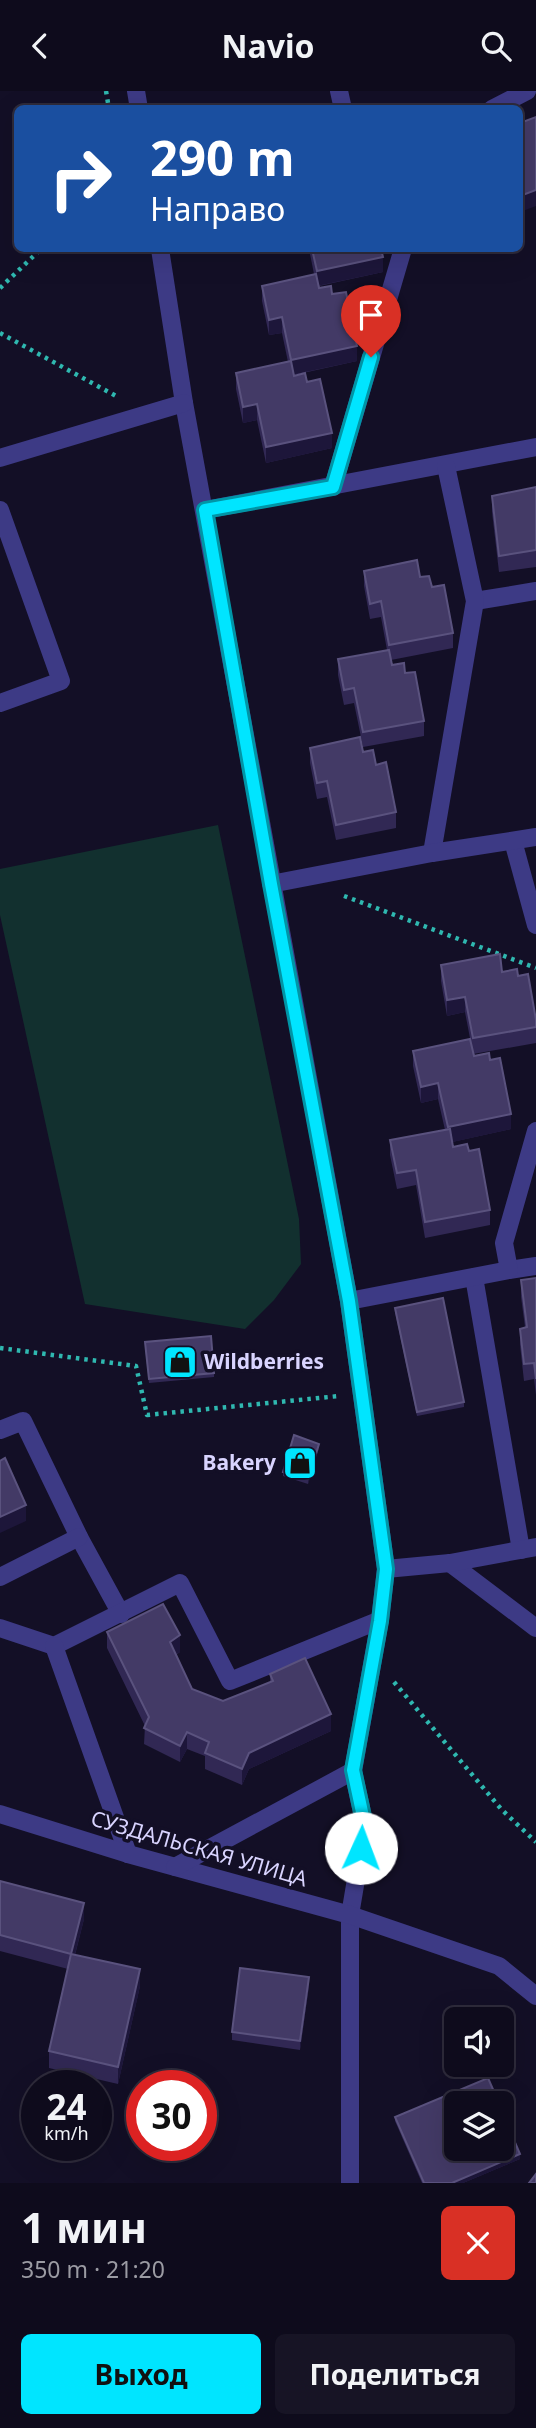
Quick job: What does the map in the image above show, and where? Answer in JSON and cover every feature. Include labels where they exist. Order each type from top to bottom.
[{"type":"street","points":[[500,105],[527,91]]},
{"type":"street","points":[[160,252],[184,403],[349,1301],[386,1569],[380,1621],[353,1770],[365,1826],[350,1915],[350,2183]]},
{"type":"street","points":[[333,487],[400,252]]},
{"type":"street","points":[[0,458],[184,403]]},
{"type":"street","points":[[205,510],[536,447]]},
{"type":"street","points":[[432,853],[475,601],[446,466]]},
{"type":"street","points":[[0,510],[61,681],[0,703]]},
{"type":"street","points":[[475,601],[536,591]]},
{"type":"street","points":[[271,884],[432,853],[536,837]]},
{"type":"street","points":[[513,841],[536,926]]},
{"type":"street","points":[[509,1270],[504,1243],[536,1131]]},
{"type":"street","points":[[349,1301],[536,1266]]},
{"type":"street","points":[[386,1569],[450,1563],[529,1549],[474,1277]]},
{"type":"street","points":[[0,1430],[23,1421],[79,1537],[121,1613]]},
{"type":"street","points":[[0,1577],[79,1537]]},
{"type":"street","points":[[450,1563],[536,1628]]},
{"type":"street","points":[[0,1628],[54,1646],[180,1583],[230,1681],[380,1621]]},
{"type":"street","points":[[54,1646],[128,1854]]},
{"type":"street","points":[[174,1867],[353,1770]]},
{"type":"street","name":"СУЗДАЛЬСКАЯ УЛИЦА","points":[[0,1814],[128,1854],[350,1915],[499,1966],[536,1996]]},
{"type":"path","points":[[0,288],[38,252]]},
{"type":"path","points":[[0,333],[148,414]]},
{"type":"path","points":[[299,879],[536,968]]},
{"type":"path","points":[[0,1348],[136,1366],[147,1415],[343,1395]]},
{"type":"path","points":[[374,1657],[502,1810],[536,1842]]},
{"type":"green space","points":[[218,825],[299,1219],[301,1264],[274,1300],[245,1329],[85,1304],[0,915],[0,869]]},
{"type":"building","points":[[536,117],[536,190],[523,195],[523,122]]},
{"type":"building","points":[[313,252],[382,252],[383,257],[317,271]]},
{"type":"building","points":[[316,274],[319,288],[331,286],[332,294],[346,292],[357,346],[291,360],[282,317],[269,320],[262,286]]},
{"type":"building","points":[[291,361],[294,376],[305,373],[307,382],[320,379],[332,433],[266,447],[257,404],[243,407],[236,373]]},
{"type":"building","points":[[536,487],[536,550],[499,556],[492,496]]},
{"type":"building","points":[[417,560],[420,577],[429,576],[432,587],[444,585],[453,633],[389,645],[381,601],[370,604],[364,571]]},
{"type":"building","points":[[389,650],[392,665],[404,663],[405,673],[415,672],[424,721],[363,732],[354,688],[344,690],[338,659]]},
{"type":"building","points":[[360,737],[363,752],[373,750],[376,765],[386,762],[396,812],[336,825],[327,781],[317,783],[310,748]]},
{"type":"building","points":[[500,954],[502,972],[517,969],[518,976],[528,974],[536,1027],[473,1038],[465,997],[447,1000],[441,965]]},
{"type":"building","points":[[470,1039],[474,1056],[489,1053],[490,1060],[500,1058],[511,1114],[448,1127],[438,1083],[421,1087],[413,1051]]},
{"type":"building","points":[[450,1129],[453,1147],[467,1144],[469,1151],[479,1149],[490,1210],[425,1222],[416,1170],[397,1173],[390,1140]]},
{"type":"building","points":[[536,1278],[536,1379],[534,1363],[524,1364],[520,1329],[527,1327],[521,1280]]},
{"type":"building","points":[[443,1298],[464,1402],[417,1412],[395,1308]]},
{"type":"building","name":"Wildberries","points":[[211,1336],[214,1373],[149,1379],[145,1342]]},
{"type":"building","points":[[294,1435],[319,1444],[308,1479],[283,1472]]},
{"type":"building","points":[[5,1458],[26,1505],[0,1517],[0,1461]]},
{"type":"building","points":[[163,1604],[180,1635],[170,1642],[192,1689],[223,1701],[273,1681],[270,1674],[305,1658],[331,1714],[249,1753],[242,1769],[205,1753],[209,1742],[187,1732],[180,1746],[144,1728],[149,1717],[107,1632]]},
{"type":"building","points":[[0,1881],[84,1903],[71,1954],[0,1935]]},
{"type":"building","points":[[71,1954],[140,1969],[118,2067],[49,2051]]},
{"type":"building","points":[[240,1968],[309,1977],[300,2041],[232,2032]]},
{"type":"building","points":[[488,2078],[494,2091],[457,2091]]},
{"type":"building","points":[[444,2096],[444,2161],[504,2161],[452,2183],[424,2183],[395,2117]]},
{"type":"building","points":[[514,2140],[520,2154],[514,2157]]},
{"type":"building","points":[[536,2174],[536,2183],[529,2183]]},
{"type":"place","name":"Wildberries","points":[[180,1362]]},
{"type":"place","name":"Bakery","points":[[300,1463]]},
{"type":"route","points":[[361,1848],[365,1826],[353,1770],[380,1621],[386,1569],[349,1301],[205,510],[333,487],[371,357]]}]
